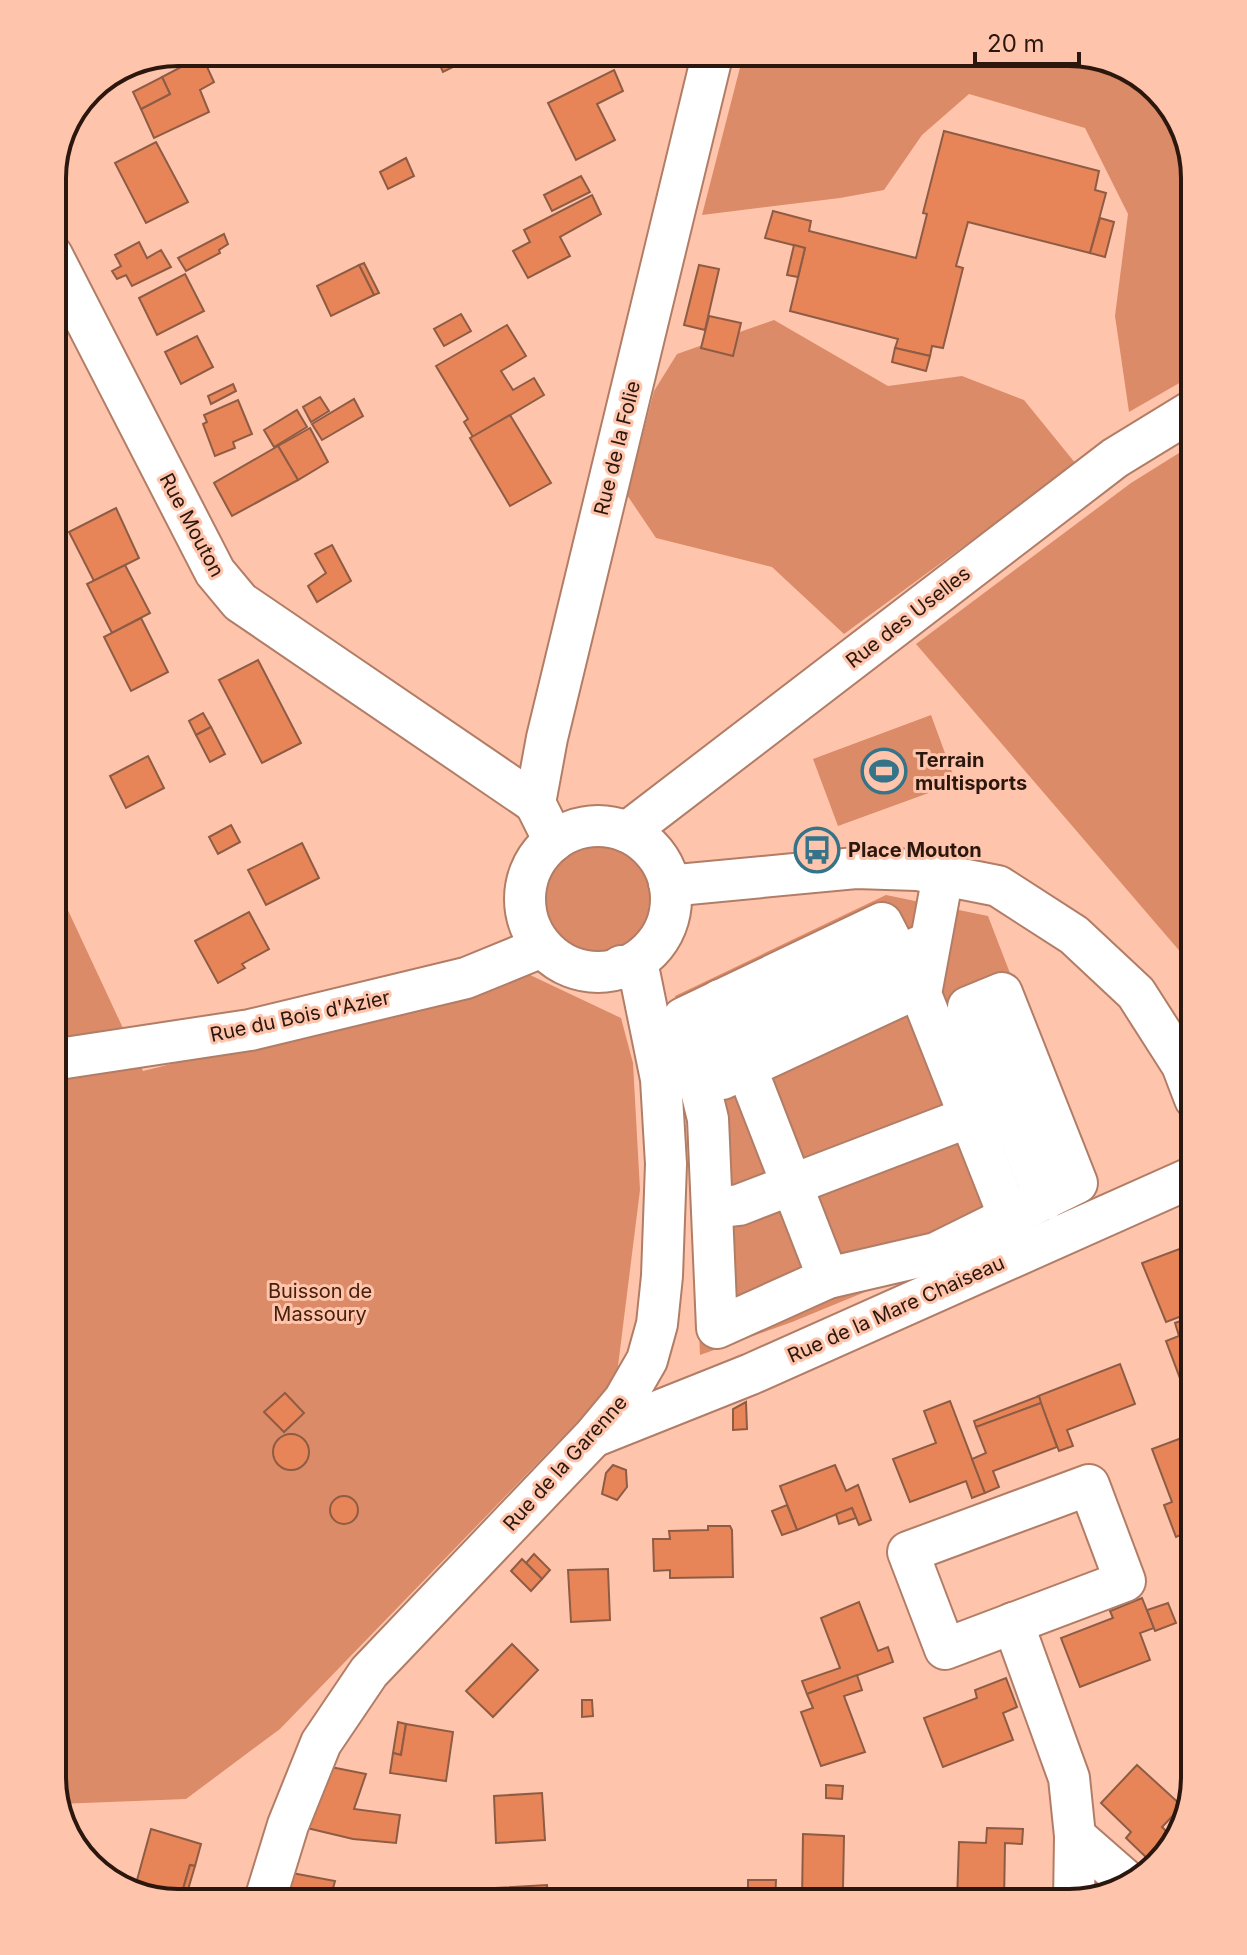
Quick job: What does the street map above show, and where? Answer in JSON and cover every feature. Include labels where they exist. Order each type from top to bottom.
[{"type":"street","name":"Rue de la Folie","points":[[535,803],[547,738],[710,66]]},
{"type":"street","name":"Rue Mouton","points":[[66,282],[215,572],[240,602],[535,803]]},
{"type":"street","name":"Rue des Uselles","points":[[627,832],[1115,458],[1181,418]]},
{"type":"street","points":[[535,803],[554,841]]},
{"type":"street","points":[[602,826],[627,832],[647,844],[662,863],[669,883],[671,909],[664,931],[651,950],[609,972],[584,972],[561,963],[542,947],[530,927],[525,903],[528,880],[538,858],[554,841],[577,829],[602,826]]},
{"type":"street","points":[[669,883],[678,885],[856,868],[917,870],[998,886],[1074,935],[1136,993],[1181,1063]]},
{"type":"street","points":[[943,875],[917,961],[921,994],[952,1020],[969,1116],[1009,1217]]},
{"type":"street","points":[[696,1071],[733,1034],[831,988],[882,923],[917,961]]},
{"type":"street","name":"Rue du Bois d'Azier","points":[[66,1058],[250,1030],[466,978],[542,947]]},
{"type":"street","points":[[917,961],[831,988],[733,1034],[683,1018],[708,1119],[717,1328],[828,1278],[936,1253],[1077,1183],[1023,1096],[1002,993],[968,1007],[952,1020]]},
{"type":"street","name":"Rue de la Garenne","points":[[268,1889],[288,1825],[321,1743],[369,1672],[594,1436],[624,1400],[647,1360],[657,1324],[662,1276],[666,1164],[662,1093],[652,1025],[640,976],[621,966]]},
{"type":"street","points":[[733,1034],[828,1278]]},
{"type":"street","points":[[713,1208],[739,1205],[1023,1096]]},
{"type":"street","name":"Rue de la Mare Chaiseau","points":[[594,1436],[751,1374],[1181,1182]]},
{"type":"street","points":[[647,1360],[672,1374],[751,1374]]},
{"type":"street","points":[[1089,1485],[1125,1581],[1013,1623],[945,1649],[908,1552],[1089,1485]]},
{"type":"street","points":[[1013,1623],[1069,1778],[1075,1836],[1074,1889]]},
{"type":"street","points":[[1075,1836],[1121,1876]]},
{"type":"green space","points":[[740,66],[1077,66],[1105,72],[1131,85],[1153,104],[1170,128],[1179,156],[1181,382],[1129,412],[1115,316],[1128,214],[1085,128],[969,94],[922,135],[884,190],[702,215]]},
{"type":"green space","points":[[774,320],[888,386],[962,376],[1024,400],[1076,464],[844,634],[772,567],[656,538],[627,495],[654,391],[677,354]]},
{"type":"green space","points":[[1181,452],[1181,953],[916,644],[1131,483]]},
{"type":"green space","name":"Terrain multisports","points":[[931,715],[956,783],[838,826],[813,759]]},
{"type":"green space","points":[[597,845],[618,849],[636,861],[648,879],[652,900],[648,921],[636,939],[618,951],[597,955],[576,951],[558,939],[546,921],[542,900],[546,879],[558,861],[576,849]]},
{"type":"green space","points":[[886,895],[988,916],[1093,1189],[899,1278],[792,1322],[700,1355],[690,1122],[675,996]]},
{"type":"green space","name":"Buisson de Massoury","points":[[66,906],[143,1071],[530,975],[621,1018],[633,1063],[640,1190],[616,1382],[280,1729],[186,1799],[69,1804],[68,1799]]},
{"type":"building","points":[[183,66],[207,66],[214,82],[200,90],[209,112],[154,138],[141,109],[170,94],[162,77]]},
{"type":"building","points":[[440,66],[455,66],[443,72]]},
{"type":"building","points":[[614,70],[623,91],[597,104],[615,140],[576,160],[548,103]]},
{"type":"building","points":[[162,77],[170,94],[141,109],[133,92]]},
{"type":"building","points":[[944,131],[1099,171],[1095,190],[1106,193],[1090,253],[968,222],[956,266],[963,268],[943,348],[932,346],[930,356],[895,348],[898,339],[790,311],[805,248],[765,238],[773,211],[811,221],[809,231],[916,258],[927,214],[923,213]]},
{"type":"building","points":[[156,142],[188,202],[146,223],[115,163]]},
{"type":"building","points":[[406,158],[414,176],[388,189],[380,172]]},
{"type":"building","points":[[581,176],[590,192],[552,211],[544,195]]},
{"type":"building","points":[[592,195],[601,214],[560,237],[570,256],[528,278],[513,251],[530,242],[524,230]]},
{"type":"building","points":[[1100,218],[1114,222],[1105,257],[1090,253]]},
{"type":"building","points":[[224,234],[228,244],[219,250],[220,253],[186,271],[178,258]]},
{"type":"building","points":[[139,242],[147,258],[161,250],[171,267],[132,286],[126,275],[117,279],[112,271],[121,266],[115,255]]},
{"type":"building","points":[[794,245],[805,248],[798,277],[787,275]]},
{"type":"building","points":[[364,263],[379,293],[374,295],[359,265]]},
{"type":"building","points":[[359,265],[374,295],[331,316],[317,286]]},
{"type":"building","points":[[699,265],[719,269],[705,330],[684,325]]},
{"type":"building","points":[[185,274],[204,311],[157,335],[139,298]]},
{"type":"building","points":[[461,314],[471,331],[444,346],[434,329]]},
{"type":"building","points":[[709,316],[741,323],[733,356],[701,348]]},
{"type":"building","points":[[507,325],[526,356],[501,371],[513,390],[534,378],[544,395],[473,437],[464,422],[468,419],[436,366]]},
{"type":"building","points":[[197,336],[213,367],[181,384],[165,352]]},
{"type":"building","points":[[895,348],[930,356],[926,371],[892,362]]},
{"type":"building","points":[[233,384],[236,391],[211,404],[208,396]]},
{"type":"building","points":[[320,397],[329,411],[311,422],[303,407]]},
{"type":"building","points":[[354,399],[363,416],[322,440],[312,424]]},
{"type":"building","points":[[238,400],[252,434],[233,442],[235,448],[215,456],[203,424],[207,422],[204,415]]},
{"type":"building","points":[[297,410],[307,427],[274,447],[264,430]]},
{"type":"building","points":[[510,415],[551,483],[510,506],[470,438]]},
{"type":"building","points":[[310,428],[328,462],[298,480],[278,446]]},
{"type":"building","points":[[278,446],[298,480],[232,516],[214,483]]},
{"type":"building","points":[[116,508],[139,558],[94,581],[69,532]]},
{"type":"building","points":[[332,545],[351,581],[317,602],[308,586],[326,573],[315,554]]},
{"type":"building","points":[[125,565],[150,613],[112,633],[87,584]]},
{"type":"building","points":[[141,618],[168,672],[131,691],[104,637]]},
{"type":"building","points":[[258,660],[301,743],[262,763],[219,680]]},
{"type":"building","points":[[203,713],[211,727],[196,735],[189,721]]},
{"type":"building","points":[[211,727],[225,754],[210,762],[196,735]]},
{"type":"building","points":[[148,756],[164,788],[126,808],[110,776]]},
{"type":"building","points":[[231,825],[240,842],[218,854],[209,837]]},
{"type":"building","points":[[302,843],[319,878],[266,905],[248,870]]},
{"type":"building","points":[[249,912],[269,949],[242,964],[245,968],[218,983],[195,941]]},
{"type":"building","points":[[1181,1248],[1181,1316],[1166,1322],[1142,1263]]},
{"type":"building","points":[[1181,1321],[1181,1381],[1166,1341],[1179,1336],[1175,1323]]},
{"type":"building","points":[[1120,1364],[1135,1404],[1067,1430],[1073,1446],[1059,1451],[1038,1396]]},
{"type":"building","points":[[285,1393],[304,1413],[284,1432],[264,1412]]},
{"type":"building","points":[[1039,1396],[1041,1403],[976,1427],[974,1421]]},
{"type":"building","points":[[950,1401],[985,1493],[972,1498],[966,1481],[910,1502],[893,1459],[936,1443],[924,1411]]},
{"type":"building","points":[[746,1402],[747,1429],[733,1430],[733,1409]]},
{"type":"building","points":[[1041,1403],[1057,1447],[993,1471],[999,1487],[985,1493],[972,1459],[986,1453],[976,1427]]},
{"type":"building","points":[[291,1434],[304,1439],[309,1452],[304,1465],[291,1470],[278,1465],[273,1452],[278,1439]]},
{"type":"building","points":[[1181,1438],[1181,1535],[1176,1537],[1164,1505],[1172,1502],[1152,1449]]},
{"type":"building","points":[[613,1465],[626,1470],[627,1487],[617,1500],[602,1494],[606,1473]]},
{"type":"building","points":[[835,1465],[846,1491],[858,1485],[871,1520],[859,1525],[852,1508],[797,1530],[780,1486]]},
{"type":"building","points":[[344,1496],[354,1500],[358,1510],[354,1520],[344,1524],[334,1520],[330,1510],[334,1500]]},
{"type":"building","points":[[787,1505],[797,1530],[782,1535],[772,1511]]},
{"type":"building","points":[[852,1508],[856,1518],[839,1524],[836,1514]]},
{"type":"building","points":[[708,1526],[730,1526],[732,1530],[733,1577],[670,1578],[670,1570],[654,1571],[653,1539],[670,1539],[669,1531],[708,1530]]},
{"type":"building","points":[[534,1554],[550,1570],[542,1579],[526,1563]]},
{"type":"building","points":[[522,1559],[542,1579],[531,1591],[511,1571]]},
{"type":"building","points":[[608,1569],[610,1620],[571,1622],[568,1570]]},
{"type":"building","points":[[1142,1598],[1154,1628],[1140,1633],[1150,1660],[1080,1687],[1061,1638],[1113,1618],[1110,1611]]},
{"type":"building","points":[[859,1602],[878,1651],[888,1647],[893,1662],[807,1694],[802,1681],[840,1668],[821,1618]]},
{"type":"building","points":[[1168,1603],[1176,1623],[1155,1631],[1147,1610]]},
{"type":"building","points":[[512,1644],[538,1670],[493,1717],[466,1691]]},
{"type":"building","points":[[857,1675],[862,1690],[844,1696],[865,1752],[821,1766],[801,1712],[813,1708],[807,1694]]},
{"type":"building","points":[[1006,1678],[1017,1707],[1003,1713],[1013,1740],[943,1767],[924,1718],[977,1698],[975,1690]]},
{"type":"building","points":[[582,1700],[592,1700],[593,1716],[582,1717]]},
{"type":"building","points":[[398,1722],[406,1724],[401,1755],[393,1753]]},
{"type":"building","points":[[406,1724],[453,1732],[446,1781],[390,1773],[393,1753],[401,1755]]},
{"type":"building","points":[[1137,1765],[1178,1802],[1175,1814],[1162,1827],[1167,1832],[1146,1858],[1126,1838],[1131,1832],[1101,1803]]},
{"type":"building","points":[[331,1767],[366,1774],[354,1809],[400,1815],[396,1843],[353,1839],[307,1828]]},
{"type":"building","points":[[826,1785],[843,1786],[842,1799],[826,1798]]},
{"type":"building","points":[[542,1793],[545,1840],[496,1843],[494,1796]]},
{"type":"building","points":[[987,1828],[1023,1829],[1022,1844],[1005,1843],[1004,1889],[957,1889],[959,1842],[986,1843]]},
{"type":"building","points":[[151,1829],[201,1844],[195,1866],[190,1865],[183,1889],[156,1887],[137,1881]]},
{"type":"building","points":[[803,1834],[844,1836],[843,1888],[862,1889],[802,1889]]},
{"type":"building","points":[[190,1865],[195,1866],[188,1889],[183,1889]]},
{"type":"building","points":[[292,1873],[335,1881],[333,1889],[288,1889]]},
{"type":"building","points":[[748,1880],[776,1880],[776,1889],[748,1889]]},
{"type":"building","points":[[547,1885],[547,1889],[495,1889]]},
{"type":"place","name":"Terrain multisports","points":[[884,771]]},
{"type":"place","name":"Place Mouton","points":[[817,850]]}]
